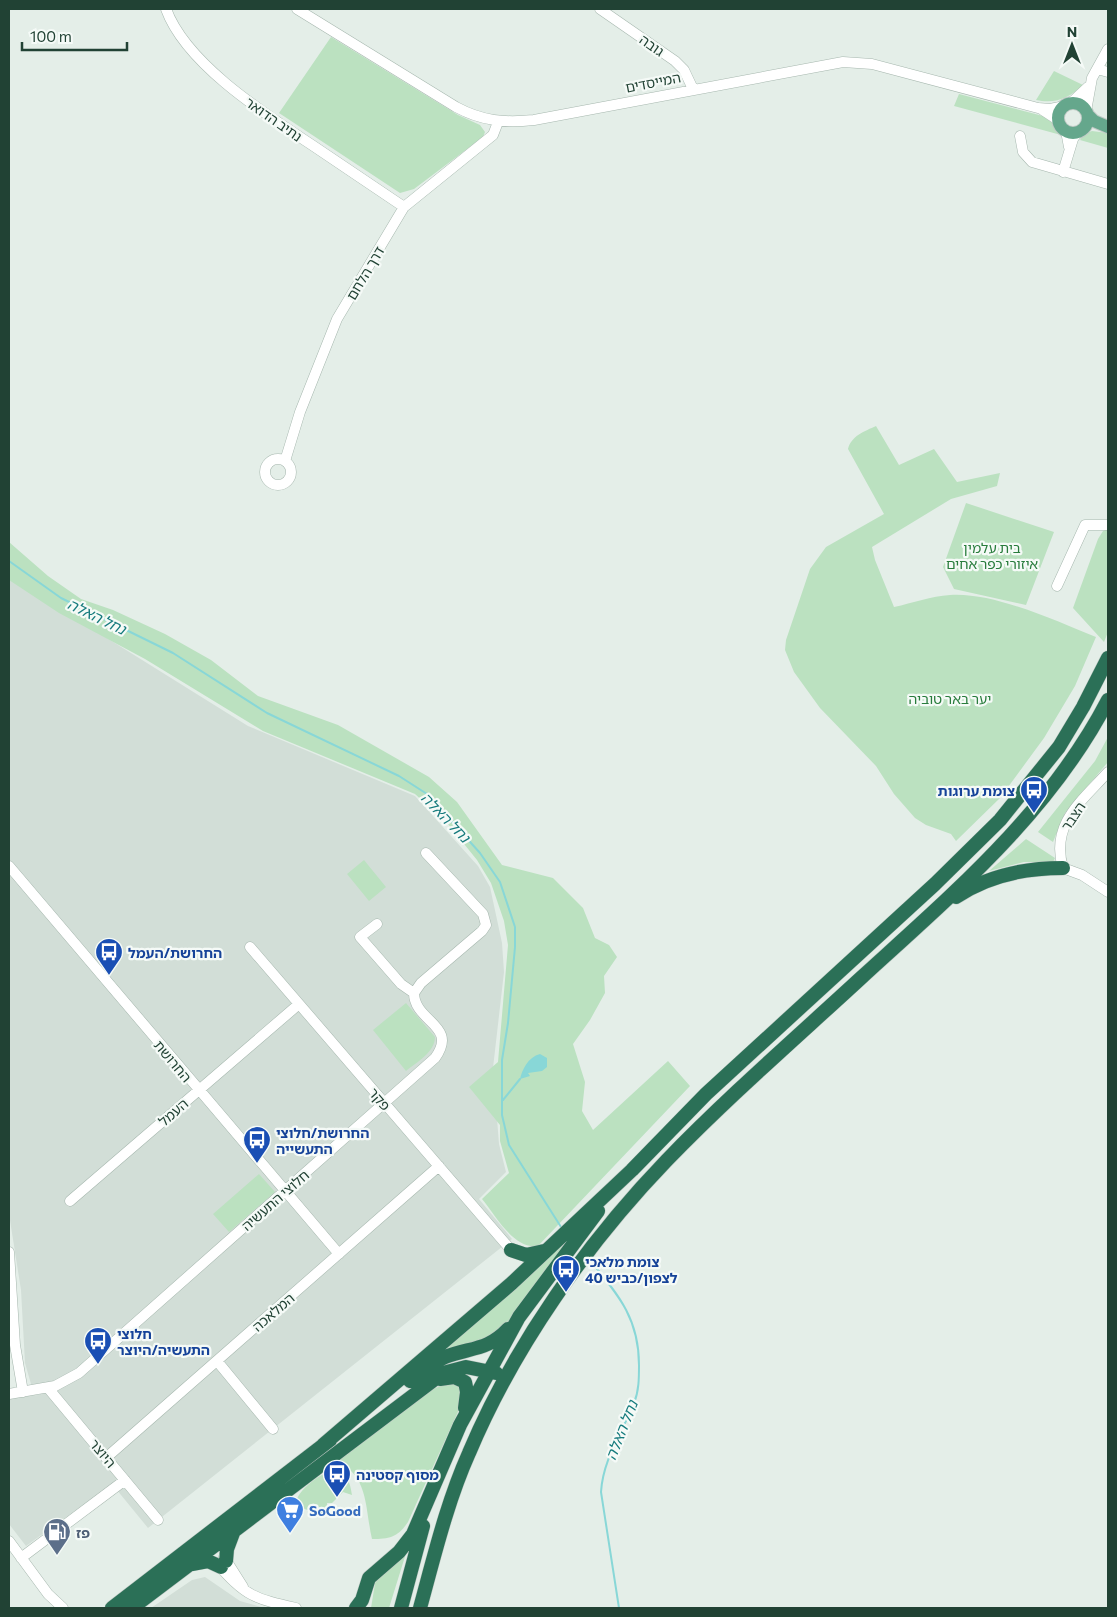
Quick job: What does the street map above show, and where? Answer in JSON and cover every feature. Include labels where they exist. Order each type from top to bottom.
[{"type":"highway","points":[[132,1608],[189,1565],[209,1545],[323,1445],[512,1283],[632,1170],[706,1094],[935,884],[1000,820],[1059,747],[1083,707],[1108,658]]},
{"type":"highway","points":[[420,1608],[465,1461],[506,1375],[577,1268],[646,1183],[719,1108],[988,859],[1046,796],[1075,758],[1108,700]]},
{"type":"highway","points":[[925,919],[963,893],[987,882],[1021,871],[1063,868]]},
{"type":"highway","points":[[356,1608],[362,1600],[369,1578],[399,1552],[413,1534],[460,1425],[519,1317],[586,1227],[632,1170]]},
{"type":"highway","points":[[511,1250],[519,1255],[533,1255],[551,1246]]},
{"type":"highway","points":[[511,1250],[515,1265],[512,1283]]},
{"type":"highway","points":[[323,1445],[442,1359],[493,1342],[519,1317]]},
{"type":"highway","points":[[458,1355],[480,1357],[491,1367],[506,1375]]},
{"type":"highway","points":[[112,1608],[209,1545],[234,1531],[443,1373],[460,1367],[491,1367]]},
{"type":"highway","points":[[428,1384],[448,1377],[458,1377],[465,1382],[467,1398],[460,1425]]},
{"type":"highway","points":[[401,1608],[435,1485]]},
{"type":"highway","points":[[189,1565],[204,1561],[224,1564],[234,1531]]},
{"type":"main road","points":[[1080,124],[1080,105],[1068,105],[1059,112],[1058,120],[1080,124],[1108,127]]},
{"type":"street","name":"נתיב הדואר","points":[[166,9],[187,42],[236,93],[404,207]]},
{"type":"street","name":"המייסדים","points":[[297,9],[456,107],[476,117],[498,122],[534,120],[829,63],[853,62],[872,64],[1038,108],[1050,109],[1068,105]]},
{"type":"street","name":"גובה","points":[[600,9],[675,61],[684,70],[693,89]]},
{"type":"street","points":[[1063,172],[1080,124],[1089,86],[1108,50]]},
{"type":"street","points":[[1097,69],[1108,72]]},
{"type":"street","points":[[1068,105],[1089,86]]},
{"type":"street","name":"המייסדים","points":[[1038,108],[1058,120]]},
{"type":"street","name":"דרך הלחם","points":[[285,461],[300,412],[337,319],[404,207],[493,135],[498,122]]},
{"type":"street","points":[[1020,136],[1023,152],[1029,160],[1063,172],[1108,184]]},
{"type":"street","points":[[1057,586],[1085,525],[1108,525]]},
{"type":"street","name":"הצבר","points":[[1063,868],[1059,839],[1064,826],[1108,772]]},
{"type":"street","points":[[377,924],[360,937],[401,984],[414,993],[421,983],[482,931],[486,925],[483,914],[426,853]]},
{"type":"street","name":"החרושת","points":[[9,866],[198,1091],[339,1254]]},
{"type":"street","points":[[1063,868],[1082,875],[1108,892]]},
{"type":"street","name":"פקר","points":[[250,946],[511,1250]]},
{"type":"street","name":"חלוצי התעשיה","points":[[9,1394],[62,1384],[79,1373],[435,1058],[442,1048],[443,1042],[439,1031],[416,1004],[414,993]]},
{"type":"street","name":"העמל","points":[[70,1201],[299,1004]]},
{"type":"street","name":"המלאכה","points":[[107,1458],[439,1166]]},
{"type":"street","points":[[9,1252],[15,1345],[23,1392]]},
{"type":"street","points":[[217,1361],[273,1429]]},
{"type":"street","name":"היוצר","points":[[48,1388],[158,1520]]},
{"type":"street","points":[[21,1558],[125,1480]]},
{"type":"street","points":[[9,1541],[56,1608]]},
{"type":"street","points":[[209,1545],[224,1564],[233,1582],[246,1592],[260,1599],[296,1608]]},
{"type":"street","points":[[48,1594],[63,1608]]},
{"type":"shaded area","points":[[9,577],[248,726],[415,796],[478,866],[490,887],[502,943],[504,972],[493,1068],[499,1144],[506,1172],[479,1199],[512,1239],[148,1528],[112,1484],[26,1546],[9,1524],[9,1399],[19,1396],[40,1395],[31,1384],[25,1363],[21,1290],[9,1214]]},
{"type":"shaded area","points":[[205,1577],[240,1601],[265,1608],[151,1608],[192,1580]]},
{"type":"green space","points":[[331,37],[458,115],[480,125],[485,132],[483,137],[414,189],[400,193],[279,113]]},
{"type":"green space","points":[[1054,71],[1083,85],[1062,99],[1050,101],[1036,100]]},
{"type":"green space","points":[[959,94],[1043,116],[1054,124],[1061,135],[954,106]]},
{"type":"green space","points":[[1092,131],[1108,133],[1108,148],[1080,140],[1084,134]]},
{"type":"green space","name":"יער באר טוביה","points":[[876,426],[899,465],[934,449],[957,482],[1000,473],[997,486],[951,499],[872,547],[875,560],[894,607],[936,597],[967,595],[986,598],[1024,609],[1096,637],[1075,686],[1044,738],[1000,798],[956,841],[951,834],[926,825],[915,818],[894,794],[876,766],[820,708],[794,672],[785,650],[786,640],[810,569],[826,547],[884,514],[848,449],[855,437]]},
{"type":"green space","name":"בית עלמין איזורי כפר אחים","points":[[966,503],[1054,532],[1026,605],[954,589],[943,567]]},
{"type":"green space","points":[[1108,529],[1108,632],[1104,642],[1073,608],[1098,539],[1103,531]]},
{"type":"green space","points":[[9,542],[48,576],[81,599],[113,610],[165,634],[211,660],[258,696],[338,725],[429,777],[457,802],[502,865],[553,878],[583,908],[595,938],[609,945],[617,957],[604,976],[605,993],[590,1020],[573,1044],[585,1082],[582,1111],[593,1130],[668,1061],[690,1086],[538,1246],[529,1246],[513,1237],[482,1199],[509,1173],[500,1141],[500,1125],[469,1087],[498,1062],[508,945],[504,921],[491,883],[477,860],[448,824],[415,794],[263,731],[145,659],[59,613],[9,580]]},
{"type":"green space","points":[[1108,737],[1108,762],[1065,813],[1053,842],[1038,832],[1095,761]]},
{"type":"green space","points":[[1026,839],[1055,858],[1053,862],[1024,862],[989,871]]},
{"type":"green space","points":[[364,860],[386,887],[369,901],[347,874]]},
{"type":"green space","points":[[406,1003],[435,1037],[429,1052],[406,1071],[373,1030]]},
{"type":"green space","points":[[259,1174],[275,1192],[229,1232],[213,1214]]},
{"type":"green space","points":[[576,1227],[580,1230],[502,1331],[415,1375]]},
{"type":"green space","points":[[447,1383],[459,1384],[462,1403],[408,1522],[401,1531],[393,1536],[372,1539],[360,1483],[354,1474],[334,1462],[429,1391]]},
{"type":"green space","points":[[334,1470],[348,1479],[352,1495],[343,1492],[332,1503],[327,1503],[328,1516],[296,1505],[304,1488],[323,1474]]},
{"type":"green space","points":[[407,1550],[389,1608],[371,1608],[376,1577]]},
{"type":"water","points":[[540,1054],[547,1058],[547,1067],[542,1071],[528,1073],[530,1076],[520,1079],[529,1061]]},
{"type":"waterway","name":"נחל האלה","points":[[9,561],[61,598],[173,653],[267,713],[399,776],[427,794],[480,853],[500,882],[515,927],[508,1023],[502,1060],[502,1115],[509,1145],[561,1227]]},
{"type":"waterway","points":[[503,1100],[520,1079]]},
{"type":"waterway","name":"נחל האלה","points":[[593,1264],[612,1287],[626,1310],[632,1322],[638,1349],[639,1375],[637,1394],[609,1457],[602,1480],[601,1492],[619,1608]]},
{"type":"place","name":"צומת ערוגות","points":[[1034,814]]},
{"type":"place","name":"החרושת/העמל","points":[[109,976]]},
{"type":"place","name":"החרושת/חלוצי התעשייה","points":[[257,1164]]},
{"type":"place","name":"צומת מלאכי לצפון/כביש 40","points":[[566,1293]]},
{"type":"place","name":"חלוצי התעשיה/היוצר","points":[[98,1365]]},
{"type":"place","name":"מסוף קסטינה","points":[[337,1498]]},
{"type":"place","name":"SoGood","points":[[290,1534]]},
{"type":"place","name":"פז","points":[[57,1556]]}]
